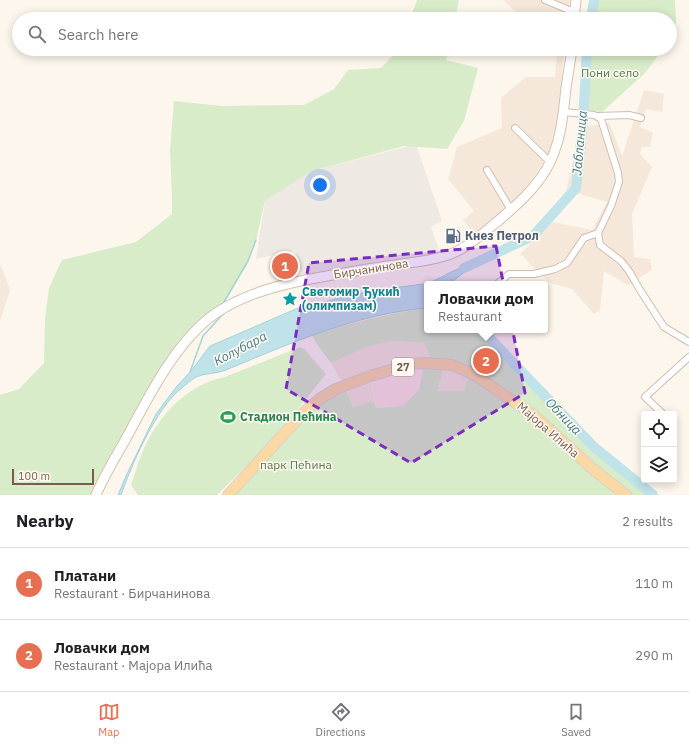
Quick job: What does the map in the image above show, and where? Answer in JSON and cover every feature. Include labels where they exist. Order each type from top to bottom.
[{"type":"main road","points":[[574,12],[576,0]]},
{"type":"main road","name":"Бирчанинова","points":[[96,495],[139,414],[162,375],[190,337],[217,313],[235,303],[261,292],[292,283],[384,266],[434,259],[448,255],[472,242],[511,210],[529,192],[541,177],[550,162],[560,136],[571,56]]},
{"type":"main road","name":"Мајора Илића","points":[[228,495],[306,410],[321,398],[344,385],[363,378],[412,364],[424,363],[452,365],[480,378],[536,417],[594,470],[626,495]]},
{"type":"street","points":[[545,0],[568,12]]},
{"type":"street","points":[[564,112],[598,118],[629,116],[641,118]]},
{"type":"street","points":[[598,118],[618,173],[619,182],[611,206],[598,233],[600,245],[621,261],[629,271],[664,327],[689,342]]},
{"type":"street","points":[[515,128],[550,162]]},
{"type":"street","points":[[487,170],[511,210]]},
{"type":"street","points":[[501,281],[510,274],[534,274],[555,269],[567,263],[584,238],[598,233]]},
{"type":"street","points":[[660,411],[645,397],[689,357]]},
{"type":"highlighted area","points":[[496,246],[525,393],[411,463],[286,389],[309,263]]},
{"type":"shaded area","points":[[503,0],[570,0],[568,12],[516,12]]},
{"type":"shaded area","points":[[557,56],[564,56],[560,108],[549,153],[525,191],[475,235],[463,220],[474,211],[448,179],[457,147],[502,128],[501,98],[526,77],[555,77]]},
{"type":"shaded area","points":[[644,90],[664,94],[662,112],[646,109],[640,127],[653,133],[650,147],[642,147],[640,154],[652,167],[632,214],[634,257],[650,259],[652,270],[628,285],[604,271],[600,311],[594,314],[572,289],[550,283],[520,254],[553,222],[592,230],[607,202],[566,190],[582,128],[609,122],[622,156]]},
{"type":"shaded area","points":[[416,144],[442,221],[431,227],[441,255],[339,269],[302,278],[295,250],[256,259],[265,201],[312,171]]},
{"type":"shaded area","points":[[0,263],[10,290],[0,321]]},
{"type":"shaded area","points":[[392,341],[424,343],[434,363],[370,376],[374,401],[353,407],[344,385],[331,363],[366,347]]},
{"type":"shaded area","points":[[424,363],[419,390],[402,406],[376,408],[370,376]]},
{"type":"shaded area","points":[[445,364],[470,372],[464,392],[437,391]]},
{"type":"green space","points":[[417,0],[459,0],[456,12],[413,12]]},
{"type":"green space","points":[[594,0],[675,0],[676,12],[592,12]]},
{"type":"green space","points":[[392,56],[447,56],[446,60],[478,68],[464,121],[447,149],[404,146],[312,171],[265,201],[256,240],[248,261],[224,302],[227,307],[183,345],[96,495],[0,495],[0,395],[19,389],[44,363],[45,317],[49,288],[62,260],[136,242],[172,214],[170,150],[174,101],[222,106],[304,105],[334,89],[348,70],[381,68]]},
{"type":"green space","name":"Пони село","points":[[587,56],[658,56],[645,73],[602,112],[583,110]]},
{"type":"green space","name":"парк Пећина","points":[[424,308],[424,333],[486,333],[594,447],[653,495],[228,495],[316,401],[344,385],[353,407],[374,401],[376,408],[402,406],[419,390],[424,363],[433,362],[424,343],[392,341],[366,347],[331,363],[312,335],[369,319]],"holes":[[[445,364],[470,372],[464,391],[437,391]]]},
{"type":"green space","name":"Стадион Пећина","points":[[300,347],[304,349],[326,374],[272,441],[217,495],[138,495],[131,485],[140,458],[153,431],[169,410],[179,400],[201,385]]},
{"type":"water","points":[[479,261],[453,281],[434,281],[453,271]]},
{"type":"water","name":"Колубара","points":[[424,284],[424,308],[375,316],[349,323],[299,340],[226,370],[196,377],[175,394],[158,416],[137,456],[121,495],[118,495],[156,414],[210,346],[298,308],[371,291]]},
{"type":"waterway","name":"Јабланица","points":[[592,12],[594,0]]},
{"type":"waterway","name":"Јабланица","points":[[464,268],[533,236],[576,188],[583,123],[587,56]]},
{"type":"waterway","points":[[225,304],[224,302],[248,261],[256,240]]},
{"type":"waterway","points":[[190,372],[203,336],[223,314]]},
{"type":"waterway","name":"Обница","points":[[485,333],[594,447],[653,495]]},
{"type":"place","name":"Кнез Петрол","points":[[453,236]]},
{"type":"place","name":"Платани","points":[[285,266]]},
{"type":"place","name":"Светомир Ђукић (олимпизам)","points":[[290,299]]},
{"type":"place","name":"Ловачки дом","points":[[486,361]]},
{"type":"place","name":"Стадион Пећина","points":[[228,417]]}]
